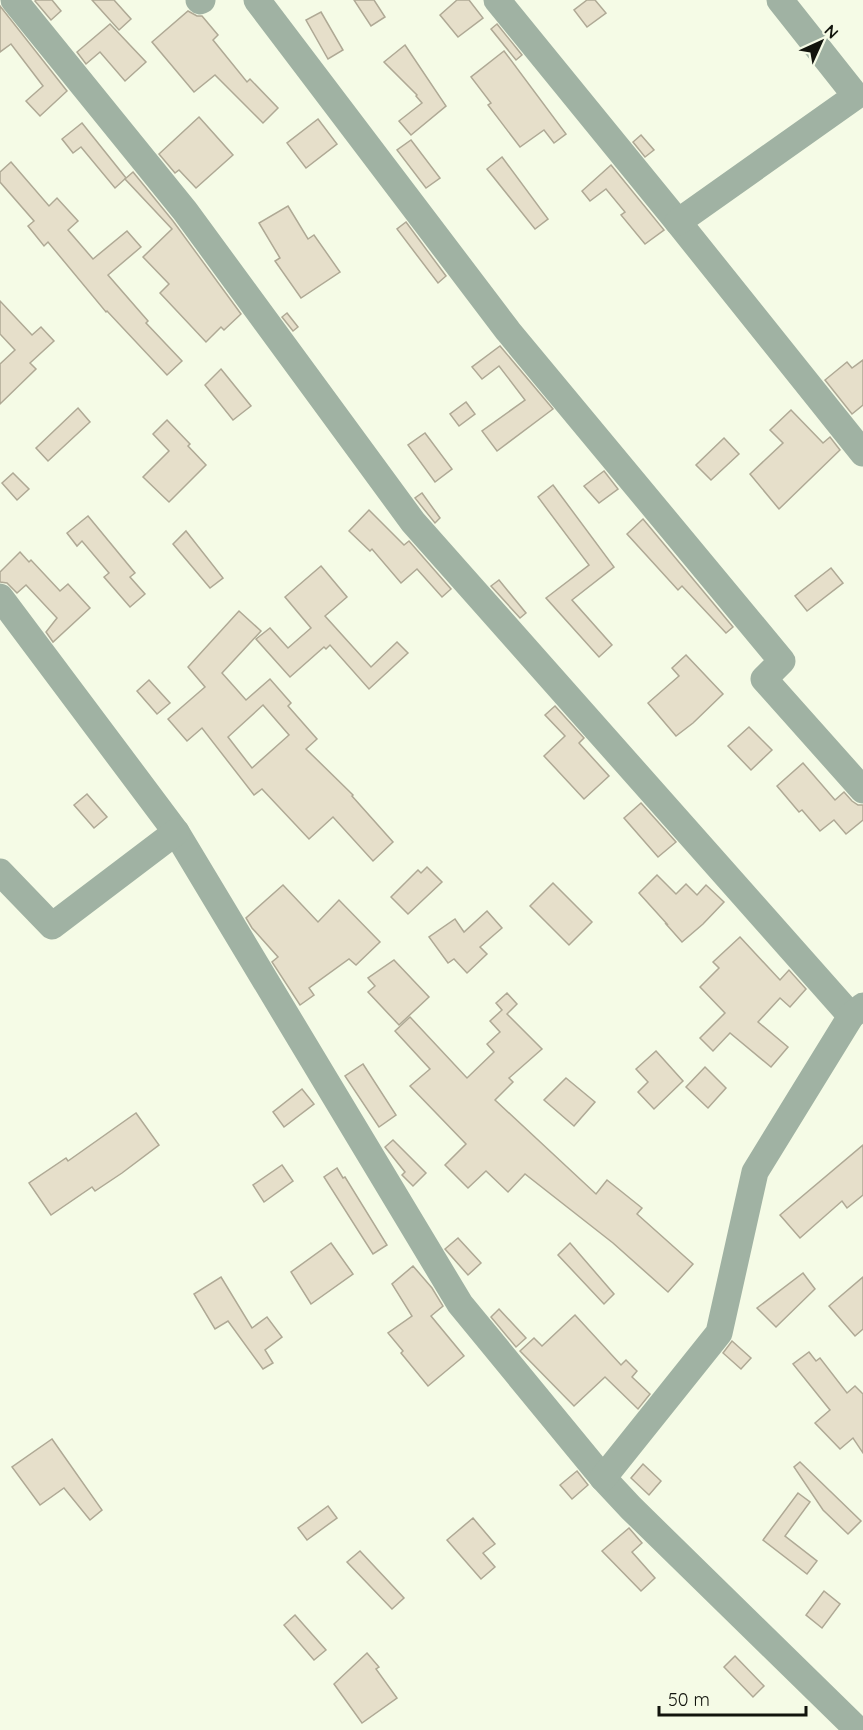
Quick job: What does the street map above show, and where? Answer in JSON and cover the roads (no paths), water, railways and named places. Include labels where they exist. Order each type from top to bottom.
[{"type":"street","points":[[14,0],[185,211],[413,522],[857,1011],[755,1172],[719,1333],[603,1478]]},
{"type":"street","points":[[257,0],[508,331],[783,661],[764,679],[863,790]]},
{"type":"street","points":[[497,0],[863,453]]},
{"type":"street","points":[[678,222],[856,96],[780,0]]},
{"type":"street","points":[[0,597],[176,832],[460,1304],[603,1478],[631,1508],[858,1730]]},
{"type":"street","points":[[0,872],[52,926],[176,832]]}]
